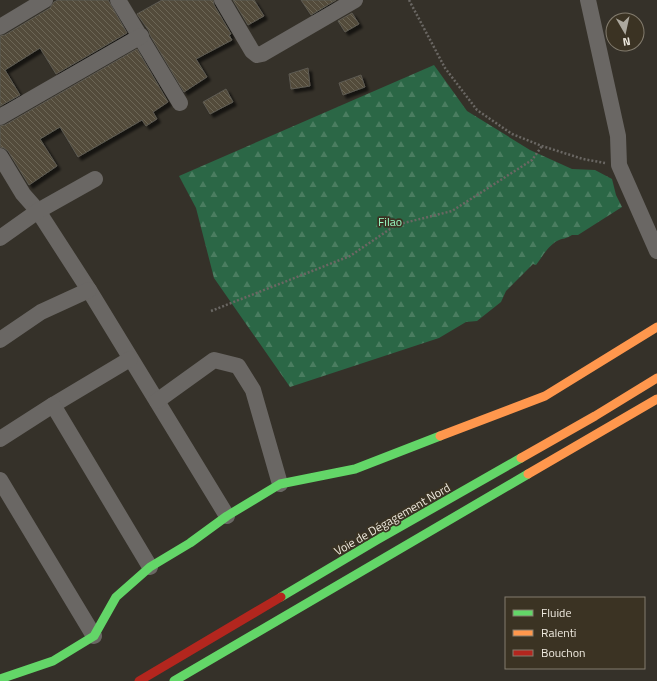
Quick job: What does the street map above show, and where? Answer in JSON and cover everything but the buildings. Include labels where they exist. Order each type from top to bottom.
[{"type":"main road","points":[[1,676],[53,661],[94,636],[116,597],[150,567],[190,543],[226,516],[280,484],[355,469],[545,396],[657,327]]},
{"type":"main road","name":"Voie de Dégagement Nord","points":[[139,681],[377,540],[595,416],[657,378]]},
{"type":"main road","points":[[174,681],[657,399]]},
{"type":"street","points":[[0,27],[45,0]]},
{"type":"street","points":[[118,0],[180,103]]},
{"type":"street","points":[[222,0],[252,51],[257,55],[262,54],[355,0]]},
{"type":"street","points":[[588,0],[618,136],[619,165],[657,251]]},
{"type":"street","points":[[0,117],[141,36]]},
{"type":"street","points":[[0,156],[23,194],[38,211],[89,290],[226,516]]},
{"type":"street","points":[[0,238],[38,211],[95,179]]},
{"type":"street","points":[[0,340],[41,312],[89,290]]},
{"type":"street","points":[[0,439],[130,358]]},
{"type":"street","points":[[157,401],[214,360],[238,366],[253,390],[280,484]]},
{"type":"street","points":[[53,405],[150,567]]},
{"type":"street","points":[[0,480],[94,636]]},
{"type":"path","points":[[409,0],[445,68],[477,110],[512,134],[542,146],[583,159],[619,165]]},
{"type":"path","points":[[210,312],[350,256],[396,225],[452,211],[532,160],[542,146]]},
{"type":"green space","name":"Filao","points":[[434,65],[467,111],[530,150],[572,169],[595,170],[612,179],[616,195],[622,207],[578,235],[572,235],[554,243],[545,252],[536,265],[533,264],[506,291],[501,302],[477,321],[466,322],[439,338],[290,387],[214,278],[196,208],[179,176]]},
{"type":"traffic: fast","points":[[0,679],[53,661],[94,636],[116,597],[150,567],[190,543],[227,516],[280,484],[355,469],[440,436]]},
{"type":"traffic: fast","points":[[281,597],[377,540],[521,458]]},
{"type":"traffic: fast","points":[[174,681],[528,474]]},
{"type":"traffic: slow","points":[[440,436],[545,396],[657,327]]},
{"type":"traffic: slow","points":[[521,458],[595,416],[657,378]]},
{"type":"traffic: slow","points":[[528,474],[657,399]]},
{"type":"traffic: jam","points":[[139,681],[281,597]]}]
